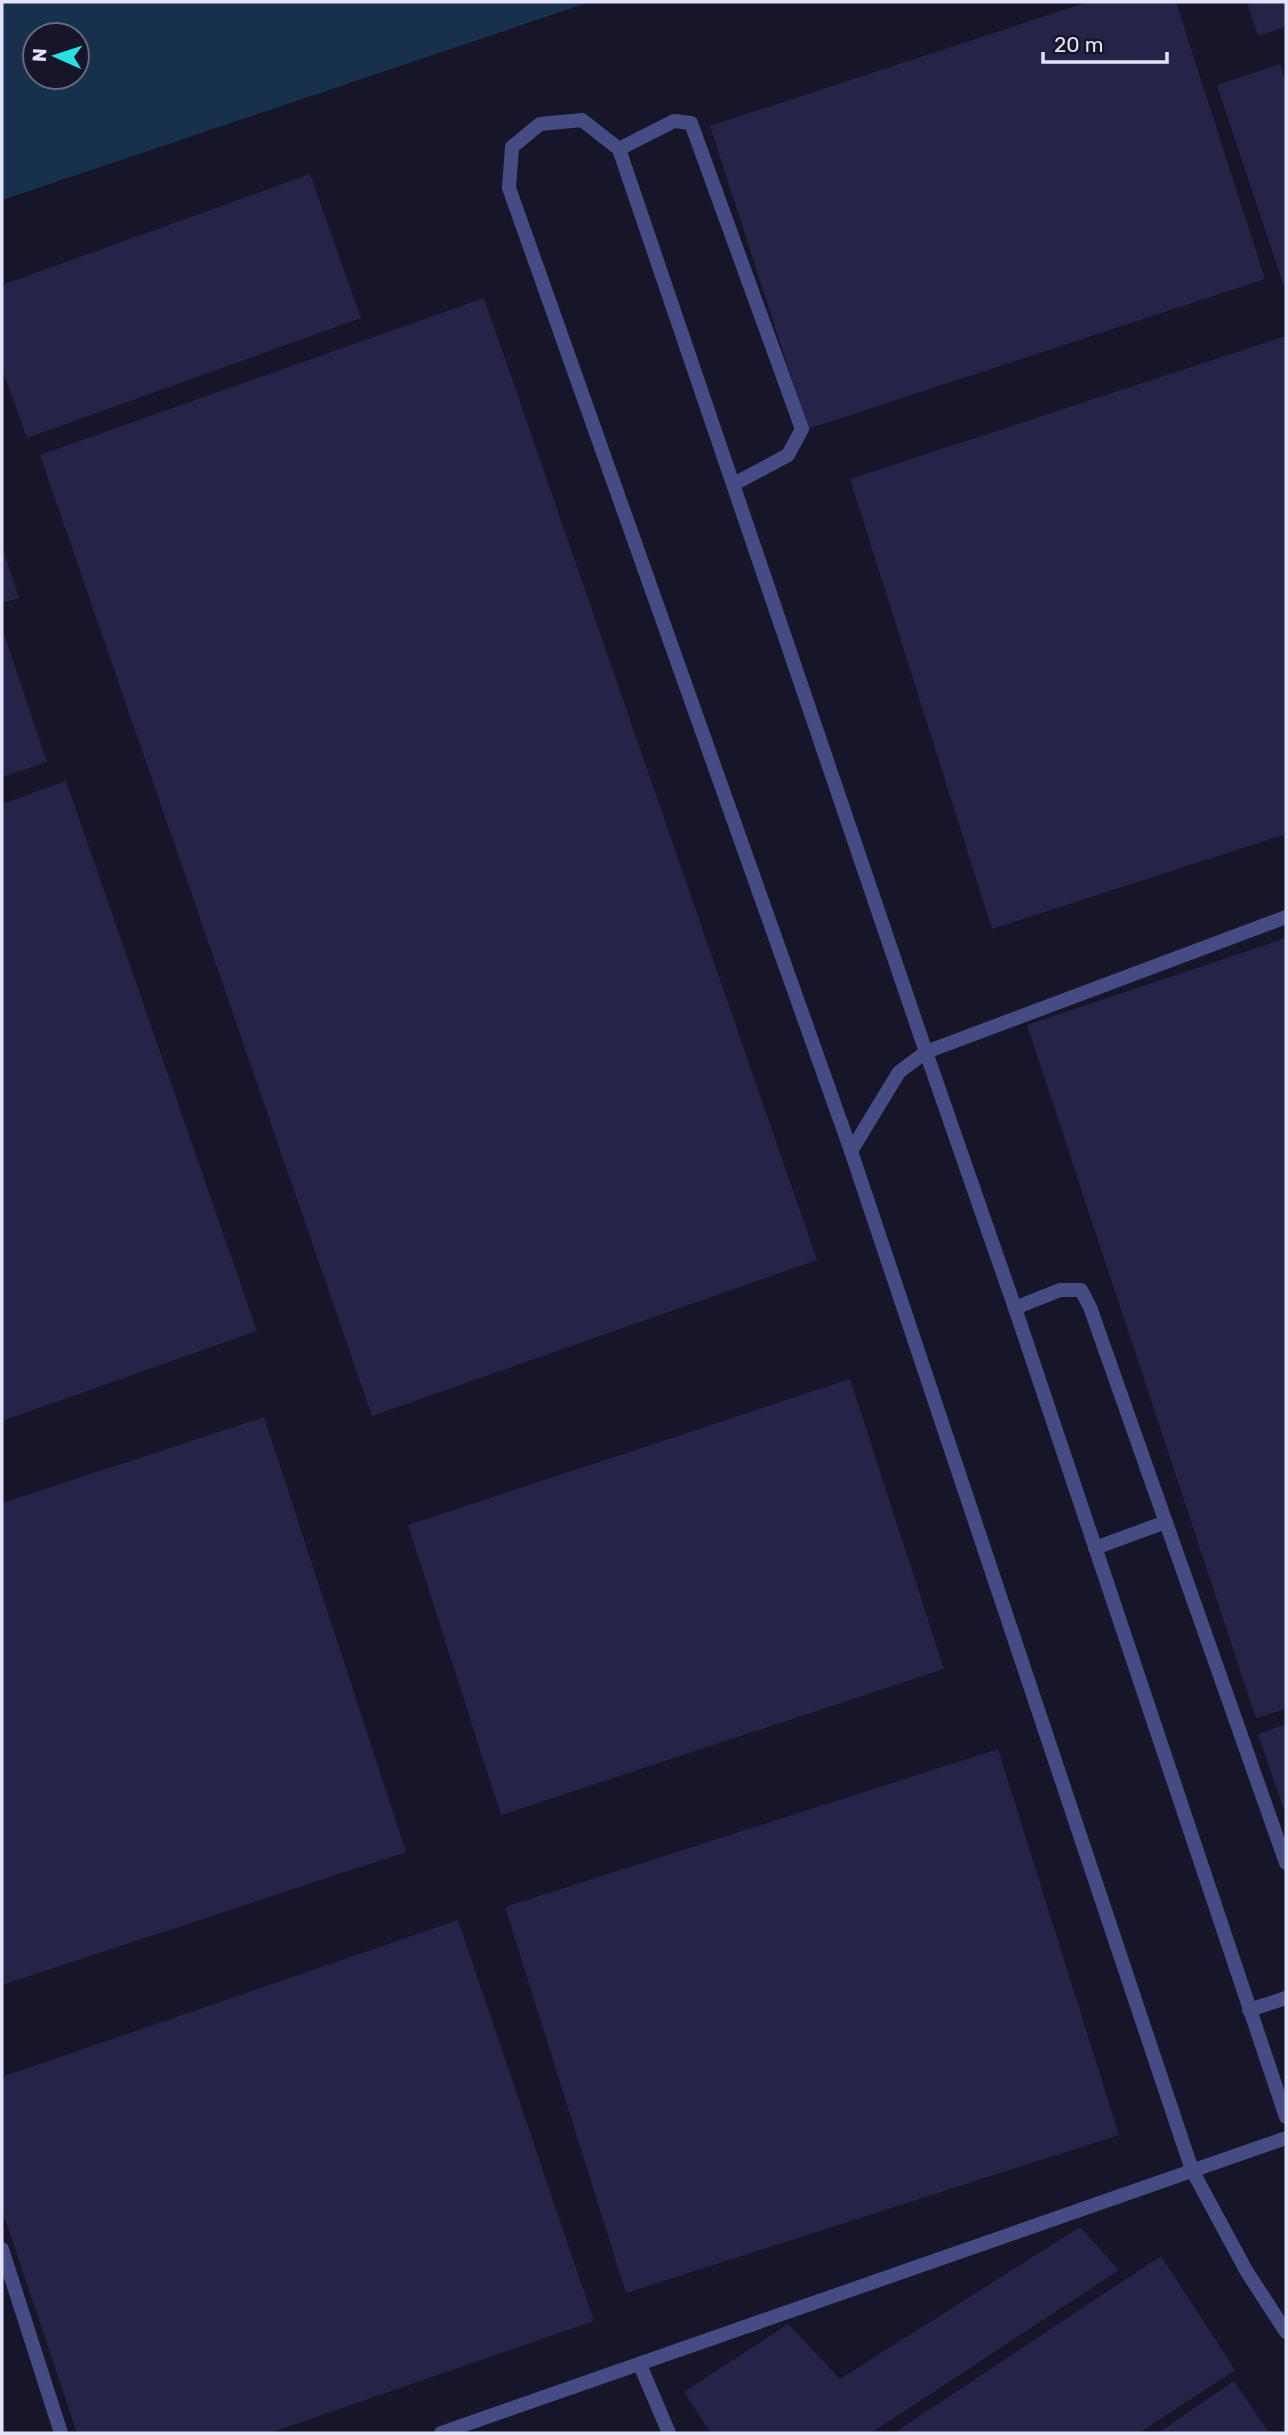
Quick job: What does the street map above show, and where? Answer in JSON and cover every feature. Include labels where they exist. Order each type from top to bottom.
[{"type":"lane","points":[[1286,2117],[1015,1308],[619,149],[582,120],[540,124],[512,147],[509,188],[851,1151],[1192,2170],[1247,2272],[1286,2332]]},
{"type":"lane","points":[[619,149],[674,121],[691,123],[802,429],[788,456],[734,484]]},
{"type":"lane","points":[[851,1151],[899,1072],[926,1052],[1286,917]]},
{"type":"lane","points":[[1015,1308],[1060,1290],[1081,1290],[1090,1307],[1286,1863]]},
{"type":"lane","points":[[1095,1548],[1166,1522]]},
{"type":"lane","points":[[1249,2010],[1286,1997]]},
{"type":"lane","points":[[441,2433],[1286,2138]]},
{"type":"lane","points":[[2,2249],[61,2433]]},
{"type":"lane","points":[[640,2365],[669,2433]]},
{"type":"water","points":[[2,2],[590,2],[2,200]]},
{"type":"building","points":[[1088,2],[1176,2],[1265,279],[808,429],[710,126]]},
{"type":"building","points":[[1247,2],[1286,2],[1286,27],[1258,36]]},
{"type":"building","points":[[1280,64],[1286,83],[1284,286],[1217,85]]},
{"type":"building","points":[[310,174],[361,318],[27,438],[2,368],[2,285]]},
{"type":"building","points":[[484,298],[817,1260],[372,1416],[40,455]]},
{"type":"building","points":[[1286,336],[1286,834],[992,929],[850,479]]},
{"type":"building","points":[[2,546],[19,598],[2,603]]},
{"type":"building","points":[[2,628],[47,762],[2,777]]},
{"type":"building","points":[[66,781],[257,1331],[2,1421],[2,804]]},
{"type":"building","points":[[1286,938],[1286,1709],[1256,1718],[1027,1025]]},
{"type":"building","points":[[850,1379],[944,1669],[501,1815],[408,1525]]},
{"type":"building","points":[[264,1417],[406,1852],[2,1985],[2,1503]]},
{"type":"building","points":[[1286,1724],[1286,1816],[1258,1734]]},
{"type":"building","points":[[998,1749],[1119,2135],[626,2293],[505,1907]]},
{"type":"building","points":[[458,1920],[594,2321],[270,2433],[77,2433],[2,2210],[2,2077]]},
{"type":"building","points":[[1080,2227],[1119,2270],[871,2433],[711,2433],[684,2392],[788,2324],[840,2379]]},
{"type":"building","points":[[1161,2256],[1235,2370],[1139,2433],[894,2433]]},
{"type":"building","points":[[1234,2381],[1269,2433],[1158,2433]]}]
